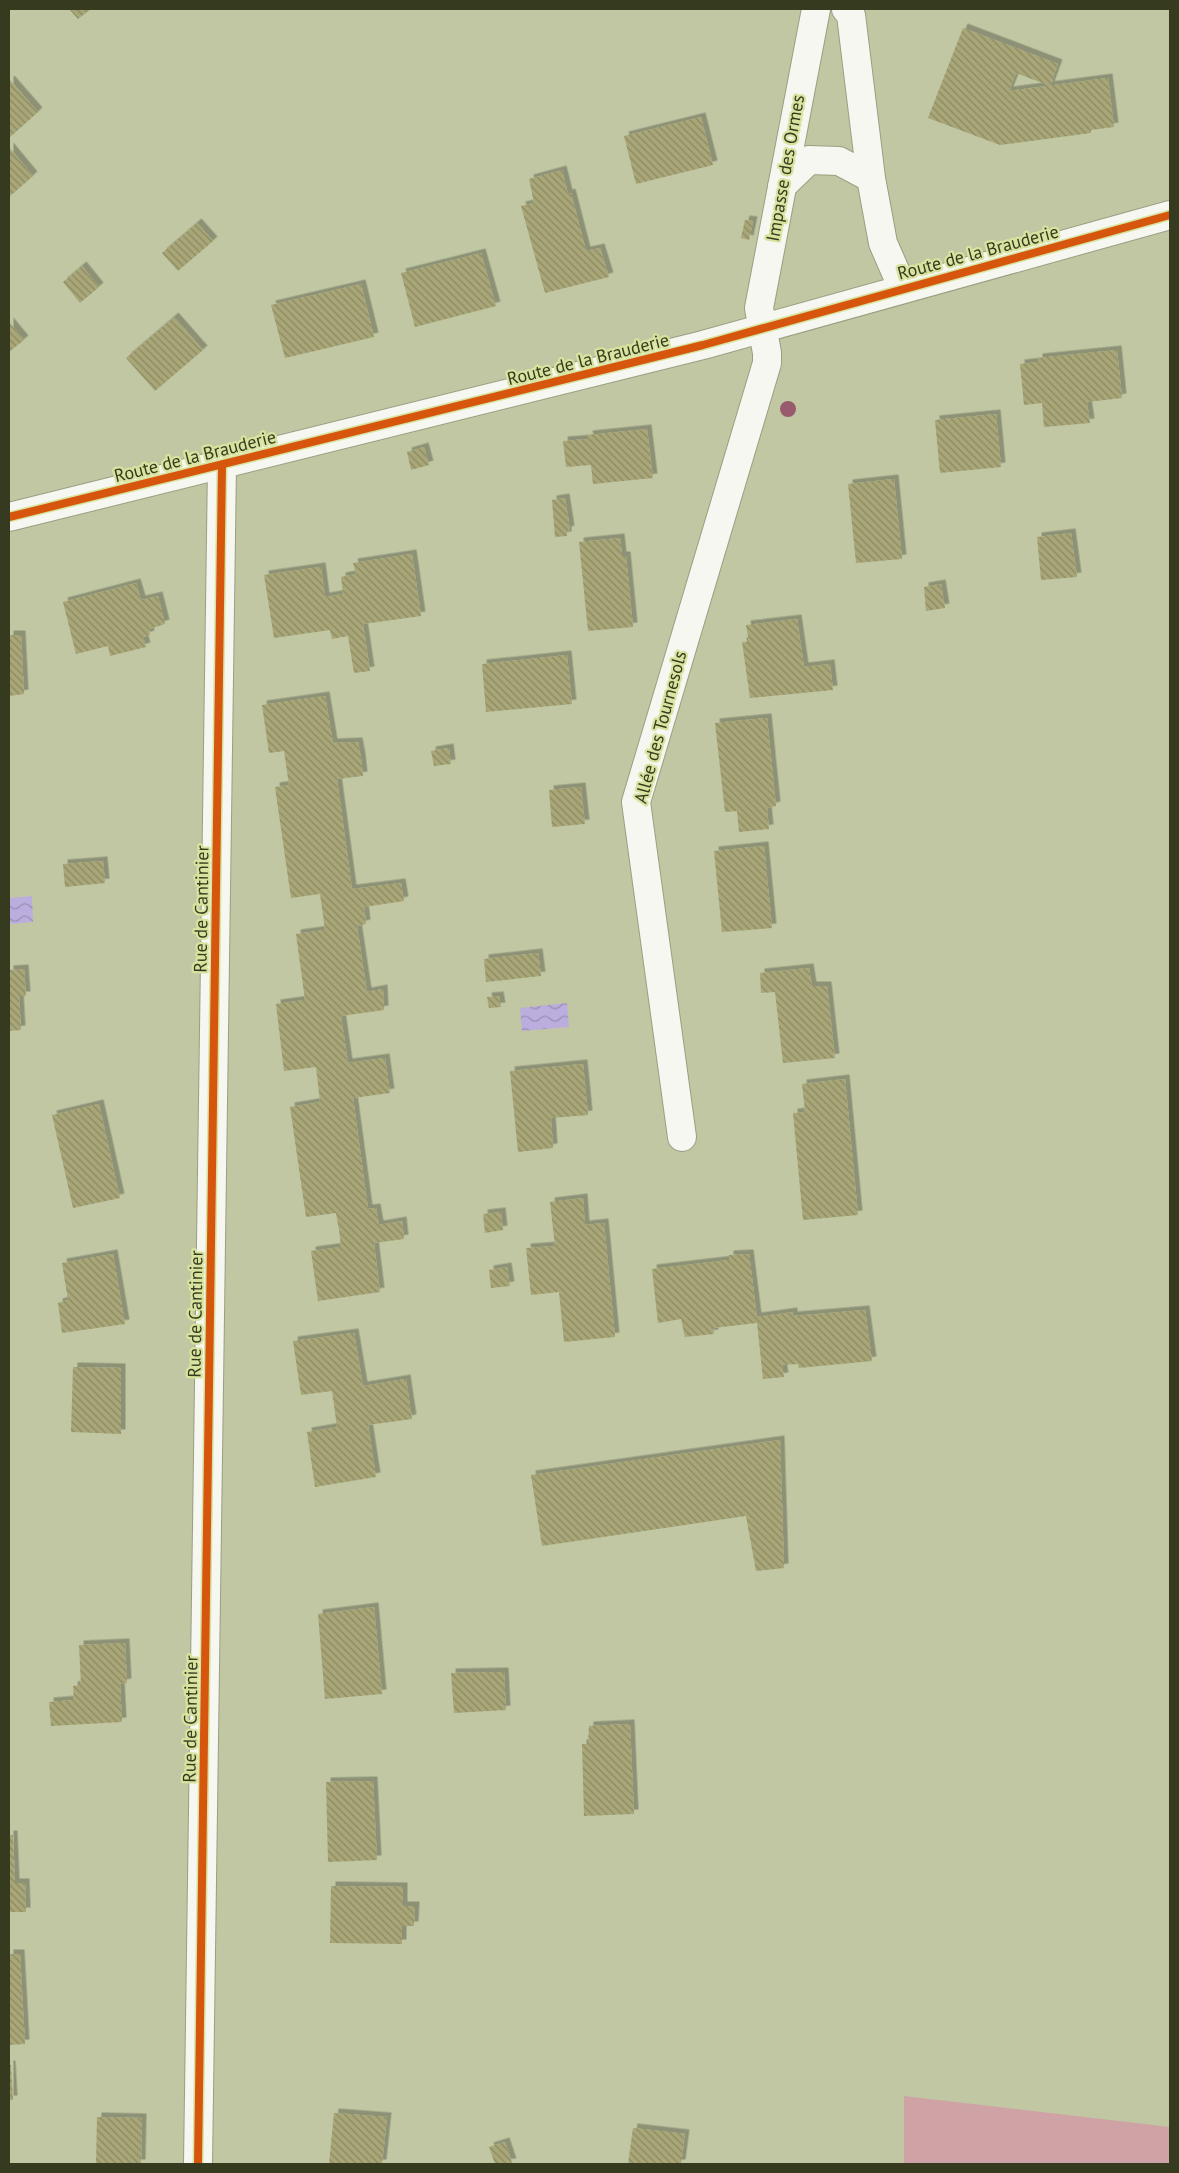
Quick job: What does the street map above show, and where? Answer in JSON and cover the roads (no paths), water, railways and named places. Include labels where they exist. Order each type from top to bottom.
[{"type":"street","name":"Impasse des Ormes","points":[[763,327],[759,308],[816,9]]},
{"type":"street","points":[[846,9],[851,16],[871,178],[882,242],[903,289]]},
{"type":"street","points":[[782,186],[809,160],[839,161],[871,178]]},
{"type":"street","name":"Route de la Brauderie","points":[[9,517],[694,348],[763,327],[1170,215]]},
{"type":"street","name":"Allée des Tournesols","points":[[682,1137],[636,802],[767,363],[763,327]]},
{"type":"street","name":"Rue de Cantinier","points":[[198,2164],[222,465]]},
{"type":"water","points":[[32,896],[33,922],[9,924],[9,898]]},
{"type":"water","points":[[567,1003],[569,1027],[522,1031],[520,1008]]}]
